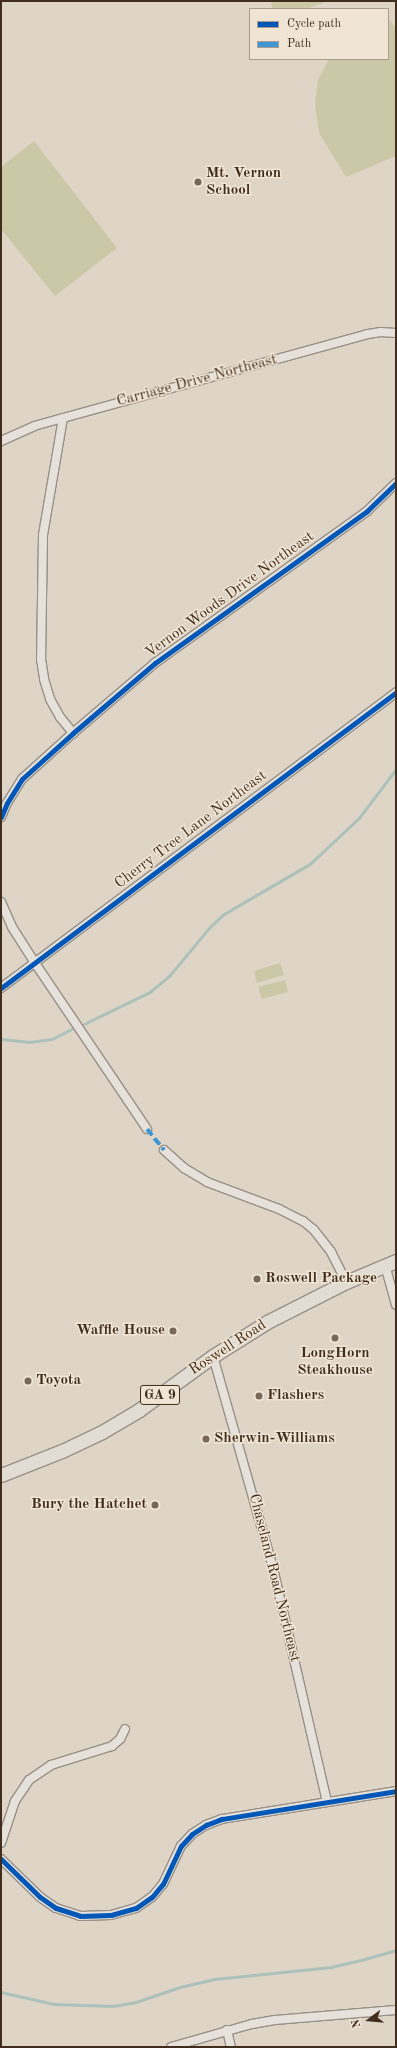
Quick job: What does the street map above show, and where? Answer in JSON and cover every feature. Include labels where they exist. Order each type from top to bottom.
[{"type":"main road","name":"Roswell Road","points":[[1,1475],[62,1451],[102,1432],[156,1398],[213,1356],[268,1322],[346,1282],[390,1263]]},
{"type":"street","name":"Carriage Drive Northeast","points":[[1,441],[34,426],[368,334],[381,332],[396,333]]},
{"type":"street","points":[[63,418],[43,535],[41,659],[44,679],[50,699],[60,717],[73,733]]},
{"type":"street","name":"Vernon Woods Drive Northeast","points":[[1,817],[7,803],[22,780],[73,733],[155,663],[367,511],[396,482]]},
{"type":"street","name":"Cherry Tree Lane Northeast","points":[[1,988],[396,692]]},
{"type":"street","points":[[1,902],[12,927],[146,1129]]},
{"type":"street","points":[[164,1150],[184,1168],[207,1182],[279,1209],[303,1221],[314,1230],[331,1252],[346,1282]]},
{"type":"street","points":[[390,1263],[396,1305]]},
{"type":"street","name":"Chaseland Road Northeast","points":[[213,1356],[273,1568],[327,1802]]},
{"type":"street","points":[[1,1843],[15,1801],[29,1780],[51,1765],[112,1746],[120,1739],[125,1729]]},
{"type":"street","points":[[1,1859],[40,1897],[56,1908],[80,1916],[111,1915],[136,1908],[152,1897],[162,1884],[181,1846],[192,1834],[206,1825],[222,1819],[396,1791]]},
{"type":"street","points":[[171,2047],[227,2030],[275,2020],[396,2010]]},
{"type":"street","points":[[227,2030],[231,2047]]},
{"type":"shaded area","points":[[271,1],[328,1],[309,8],[272,8]]},
{"type":"shaded area","points":[[389,19],[396,28],[396,156],[346,177],[319,133],[315,104],[318,80],[328,60],[389,60]]},
{"type":"shaded area","points":[[34,141],[117,248],[55,296],[1,229],[1,167]]},
{"type":"shaded area","points":[[280,963],[284,975],[257,983],[254,971]]},
{"type":"shaded area","points":[[285,980],[288,992],[262,999],[258,987]]},
{"type":"waterway","points":[[84,1024],[150,992],[170,975],[210,927],[224,914],[310,864],[359,818],[396,769]]},
{"type":"waterway","points":[[1,1039],[30,1042],[52,1039],[72,1029]]},
{"type":"waterway","points":[[1,1992],[54,2004],[113,2006],[136,2002],[180,1987],[215,1979],[331,1967],[396,1950]]},
{"type":"marked path","points":[[147,1129],[164,1150]]},
{"type":"cycle path","points":[[1,817],[7,803],[22,779],[155,663],[367,511],[396,483]]},
{"type":"cycle path","points":[[1,988],[396,692]]},
{"type":"cycle path","points":[[1,1859],[40,1897],[56,1908],[80,1916],[111,1915],[136,1908],[152,1897],[163,1884],[181,1846],[192,1834],[206,1825],[222,1819],[396,1791]]},
{"type":"place","name":"Mt. Vernon School","points":[[198,182]]},
{"type":"place","name":"Roswell Package","points":[[257,1279]]},
{"type":"place","name":"Waffle House","points":[[173,1331]]},
{"type":"place","name":"LongHorn Steakhouse","points":[[335,1338]]},
{"type":"place","name":"Toyota","points":[[28,1381]]},
{"type":"place","name":"Flashers","points":[[259,1396]]},
{"type":"place","name":"Sherwin-Williams","points":[[206,1439]]},
{"type":"place","name":"Bury the Hatchet","points":[[155,1505]]}]
